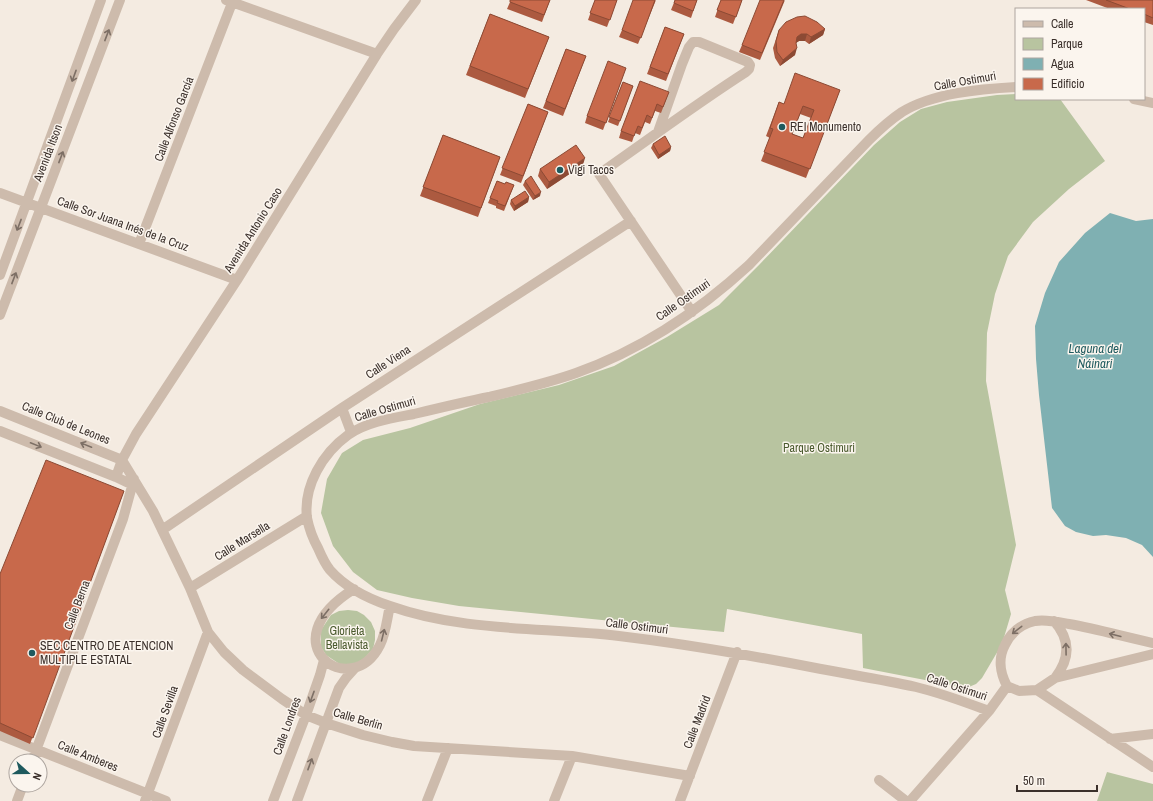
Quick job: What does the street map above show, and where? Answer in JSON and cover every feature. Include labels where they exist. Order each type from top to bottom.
[{"type":"street","name":"Avenida Itson","points":[[0,275],[101,0]]},
{"type":"street","name":"Avenida Itson","points":[[0,315],[2,304],[41,208],[120,0]]},
{"type":"street","name":"Avenida Antonio Caso","points":[[116,477],[122,460],[136,434],[237,280],[377,54],[416,0]]},
{"type":"street","points":[[229,1],[377,54]]},
{"type":"street","name":"Calle Alfonso García","points":[[139,244],[229,1]]},
{"type":"street","points":[[658,132],[682,64],[689,47],[693,42],[699,42],[748,62],[750,65],[746,72],[702,100],[658,132],[599,174],[692,312]]},
{"type":"street","name":"Calle Ostimuri","points":[[989,711],[916,687],[737,652],[618,635],[458,622],[424,616],[390,606],[354,589],[330,569],[315,543],[307,516],[311,483],[317,469],[338,442],[351,432],[381,422],[504,394],[575,374],[622,354],[644,342],[712,298],[749,265],[888,122],[918,104],[946,95],[970,91],[1015,87]]},
{"type":"street","points":[[1139,100],[1153,103]]},
{"type":"street","name":"Calle Sor Juana Inés de la Cruz","points":[[0,193],[237,280]]},
{"type":"street","name":"Calle Viena","points":[[162,530],[342,408],[631,221]]},
{"type":"street","points":[[342,408],[351,432]]},
{"type":"street","name":"Calle Club de Leones","points":[[0,411],[122,460]]},
{"type":"street","points":[[0,430],[135,484]]},
{"type":"street","name":"Calle Berlín","points":[[122,460],[135,484],[153,511],[190,588],[208,632],[224,652],[243,670],[306,715],[326,723],[392,742],[414,746],[572,756],[690,776]]},
{"type":"street","name":"Calle Berna","points":[[35,753],[126,512],[135,484]]},
{"type":"street","name":"Calle Marsella","points":[[190,588],[307,516]]},
{"type":"street","points":[[354,589],[333,605],[317,628],[316,642],[319,655],[334,666],[355,668],[364,665],[381,644],[390,606]]},
{"type":"street","points":[[1153,643],[1054,622],[1037,621],[1028,623],[1021,627],[1008,638],[1001,654],[1000,662],[1001,671],[1007,686],[1018,691],[1036,690],[1055,678],[1153,654]]},
{"type":"street","points":[[1054,622],[1063,634],[1067,649],[1064,665],[1055,678]]},
{"type":"street","name":"Calle Sevilla","points":[[147,797],[208,632]]},
{"type":"street","name":"Calle Madrid","points":[[680,801],[737,652]]},
{"type":"street","name":"Calle Londres","points":[[273,801],[306,715],[324,660]]},
{"type":"street","points":[[297,801],[339,688],[355,668]]},
{"type":"street","points":[[910,801],[989,711],[1007,686]]},
{"type":"street","points":[[1036,690],[1153,767]]},
{"type":"street","points":[[1110,739],[1153,734]]},
{"type":"street","name":"Calle Amberes","points":[[0,735],[147,797],[166,801]]},
{"type":"street","points":[[427,801],[448,748]]},
{"type":"street","points":[[554,801],[572,756]]},
{"type":"street","points":[[879,780],[906,801]]},
{"type":"green space","name":"Parque Ostimuri","points":[[1015,94],[1015,100],[1061,100],[1105,161],[1069,189],[1033,222],[1008,256],[995,294],[987,333],[986,381],[1016,545],[1005,590],[1011,614],[1002,644],[982,678],[976,684],[964,689],[956,686],[863,668],[862,634],[727,609],[724,632],[459,606],[412,598],[377,590],[353,572],[333,546],[321,513],[327,479],[342,453],[363,440],[410,428],[480,404],[559,385],[614,366],[667,337],[719,305],[874,145],[900,122],[921,109],[947,102]]},
{"type":"green space","name":"Glorieta Bellavista","points":[[339,611],[357,611],[371,622],[375,631],[375,640],[373,649],[360,663],[341,665],[326,655],[321,647],[321,630],[331,615]]},
{"type":"green space","points":[[1107,772],[1153,784],[1153,801],[1097,801]]},
{"type":"water","name":"Laguna del Náinari","points":[[1110,213],[1136,221],[1153,219],[1153,557],[1142,545],[1126,538],[1106,535],[1093,536],[1076,532],[1065,526],[1052,508],[1039,395],[1035,326],[1045,293],[1059,262],[1085,233]]},
{"type":"building","points":[[510,0],[550,0],[544,15],[510,2]]},
{"type":"building","points":[[595,0],[617,0],[610,20],[590,13]]},
{"type":"building","points":[[633,0],[655,0],[641,38],[622,30]]},
{"type":"building","points":[[675,0],[697,0],[693,11],[674,3]]},
{"type":"building","points":[[721,0],[742,0],[736,17],[717,10]]},
{"type":"building","points":[[760,0],[784,0],[762,53],[742,45]]},
{"type":"building","points":[[1106,0],[1153,0],[1153,18],[1145,14],[1145,8],[1127,8]]},
{"type":"building","points":[[490,14],[549,37],[528,89],[470,66]]},
{"type":"building","points":[[805,16],[817,22],[825,29],[811,37],[807,34],[801,34],[797,37],[797,48],[783,60],[777,52],[776,41],[779,30],[786,22],[797,17]]},
{"type":"building","points":[[665,27],[684,34],[668,74],[650,67]]},
{"type":"building","points":[[566,49],[586,56],[565,109],[546,101]]},
{"type":"building","points":[[608,61],[626,68],[606,123],[587,116]]},
{"type":"building","name":"REI Monumento","points":[[795,73],[840,90],[810,169],[764,152],[773,129],[770,128],[779,102],[784,104]],"holes":[[[803,106],[814,110],[803,138],[792,134]]]},
{"type":"building","points":[[640,81],[669,92],[663,107],[657,104],[652,118],[647,115],[642,128],[638,126],[634,136],[621,131]]},
{"type":"building","points":[[623,82],[633,86],[620,121],[609,117]]},
{"type":"building","points":[[528,104],[548,112],[523,176],[502,168]]},
{"type":"building","points":[[443,135],[500,157],[481,208],[423,187]]},
{"type":"building","points":[[665,136],[671,147],[659,155],[653,144]]},
{"type":"building","name":"Vigi Tacos","points":[[576,145],[585,158],[549,182],[540,169]]},
{"type":"building","points":[[531,176],[541,192],[535,196],[525,181]]},
{"type":"building","points":[[497,181],[514,185],[505,206],[490,198]]},
{"type":"building","points":[[525,191],[529,197],[515,206],[511,200]]},
{"type":"building","name":"SEC CENTRO DE ATENCION MULTIPLE ESTATAL","points":[[46,460],[124,491],[33,738],[0,723],[0,574]]},
{"type":"place","name":"REI Monumento","points":[[782,127]]},
{"type":"place","name":"Vigi Tacos","points":[[560,170]]},
{"type":"place","name":"SEC CENTRO DE ATENCION MULTIPLE ESTATAL","points":[[32,653]]}]
